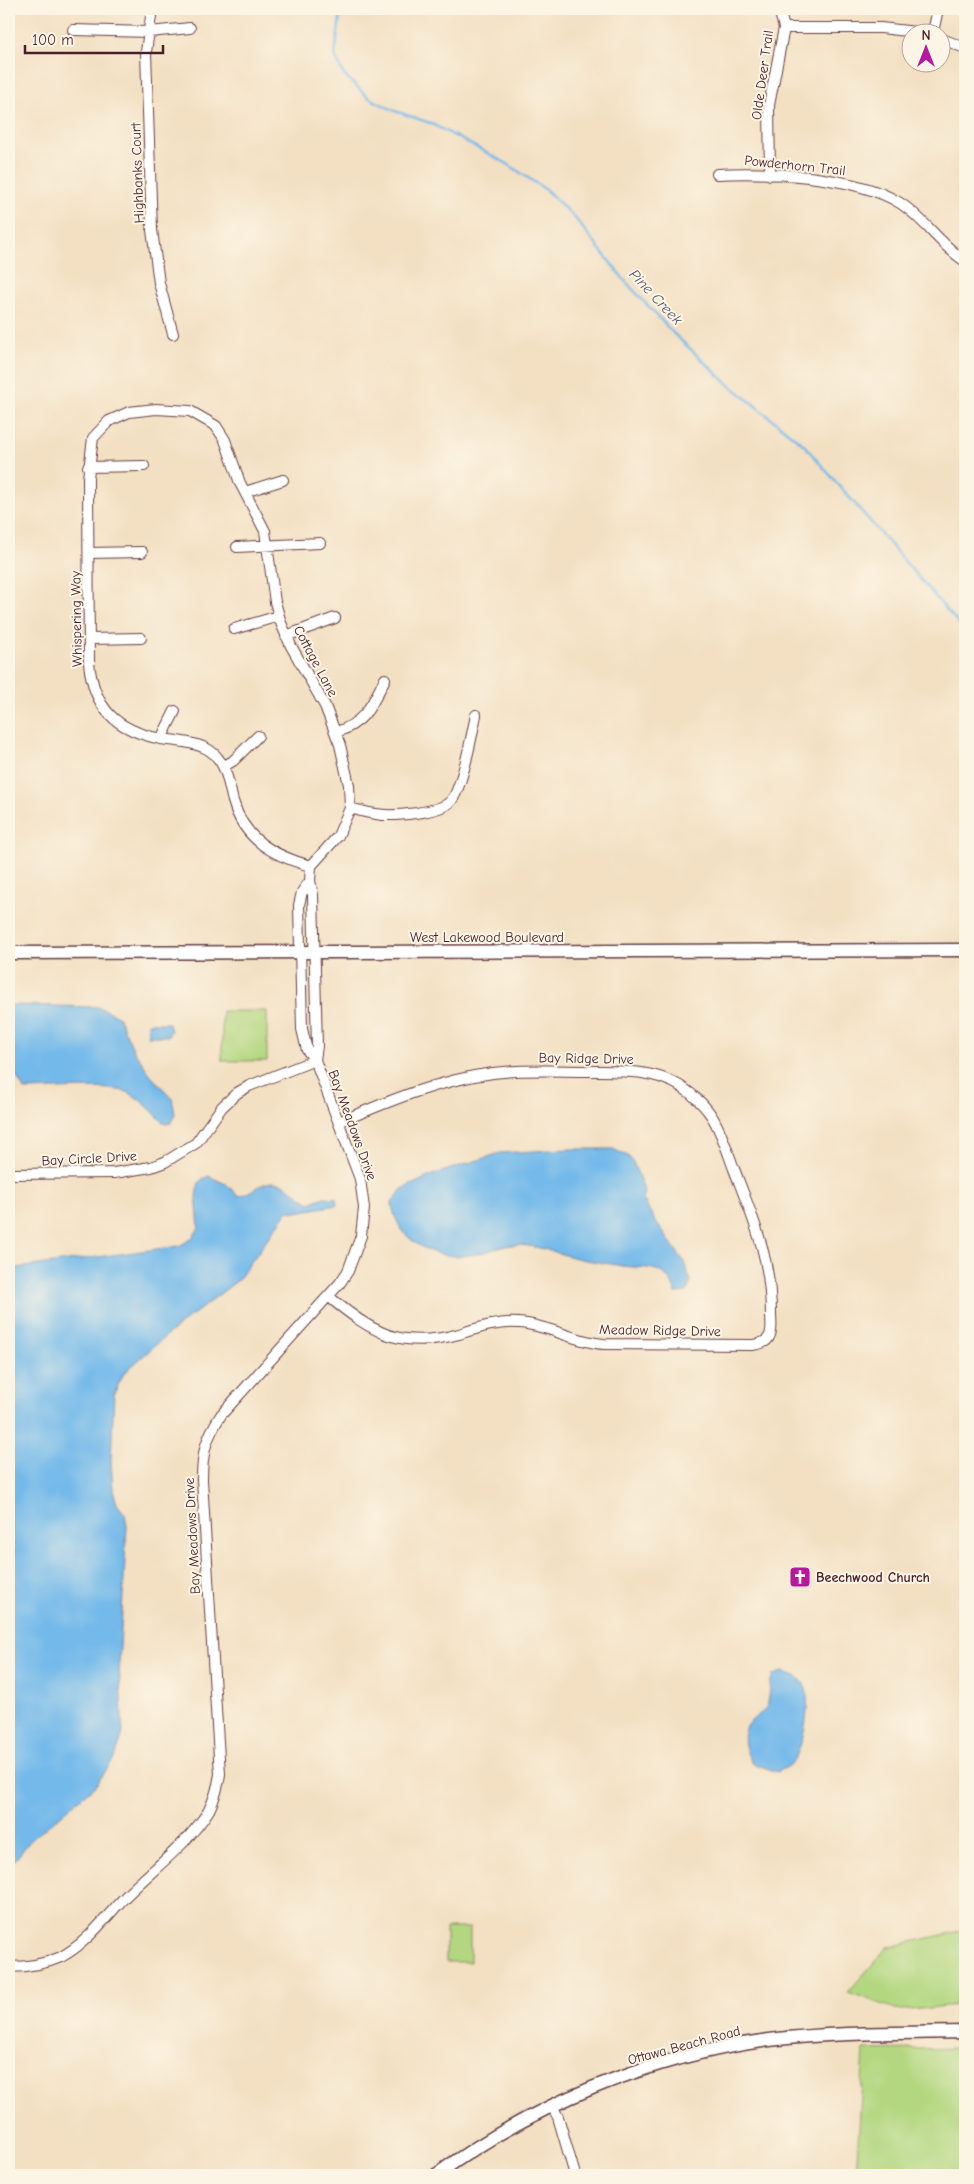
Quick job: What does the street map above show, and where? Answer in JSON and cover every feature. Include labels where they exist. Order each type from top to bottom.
[{"type":"street","name":"Highbanks Court","points":[[152,9],[146,52],[152,230],[159,283],[173,334]]},
{"type":"street","name":"Olde Deer Trail","points":[[770,176],[769,104],[784,28],[779,9]]},
{"type":"street","points":[[935,22],[938,9]]},
{"type":"street","points":[[73,30],[149,32],[190,28]]},
{"type":"street","points":[[784,28],[881,28],[902,30]]},
{"type":"street","points":[[952,43],[965,48]]},
{"type":"street","name":"Powderhorn Trail","points":[[716,174],[738,173],[834,181],[870,189],[899,202],[924,221],[956,255],[965,261]]},
{"type":"street","name":"Whispering Way","points":[[156,409],[129,412],[109,421],[93,438],[88,467],[91,678],[102,706],[113,719],[124,727],[138,733],[161,739],[175,740],[209,750],[224,766]]},
{"type":"street","name":"Cottage Lane","points":[[156,409],[190,411],[216,426],[225,440],[235,470],[265,531],[275,602],[286,636],[325,706],[337,732],[349,785],[350,808],[338,836],[325,853],[311,866]]},
{"type":"street","points":[[88,467],[144,466]]},
{"type":"street","points":[[245,492],[283,480]]},
{"type":"street","points":[[237,548],[320,543]]},
{"type":"street","points":[[88,553],[142,552]]},
{"type":"street","points":[[234,629],[279,616]]},
{"type":"street","points":[[286,636],[335,618]]},
{"type":"street","points":[[90,639],[141,638]]},
{"type":"street","points":[[337,732],[352,726],[364,716],[385,679]]},
{"type":"street","points":[[161,739],[175,711]]},
{"type":"street","points":[[350,808],[390,815],[426,811],[446,806],[456,794],[476,715]]},
{"type":"street","points":[[258,736],[233,761],[224,766],[234,803],[244,827],[250,835],[256,841],[282,855],[311,866],[310,881],[313,893],[314,952]]},
{"type":"street","points":[[300,952],[299,905],[302,892],[310,881]]},
{"type":"street","name":"West Lakewood Boulevard","points":[[9,953],[965,950]]},
{"type":"street","name":"Bay Meadows Drive","points":[[9,1967],[42,1963],[60,1957],[80,1944],[126,1896],[184,1841],[208,1811],[218,1790],[220,1774],[202,1480],[203,1450],[221,1415],[328,1296],[348,1271],[361,1236],[364,1208],[360,1179],[315,1060],[307,1050],[302,1029],[300,952]]},
{"type":"street","name":"Bay Meadows Drive","points":[[314,952],[317,1046],[315,1060]]},
{"type":"street","name":"Bay Circle Drive","points":[[9,1174],[114,1173],[151,1167],[165,1162],[196,1143],[222,1107],[237,1094],[249,1086],[315,1060]]},
{"type":"street","name":"Bay Ridge Drive","points":[[339,1122],[426,1088],[494,1073],[629,1071],[652,1074],[673,1082],[699,1101],[713,1119],[742,1188],[761,1240],[770,1276],[771,1326],[768,1339]]},
{"type":"street","name":"Meadow Ridge Drive","points":[[328,1296],[371,1328],[399,1339],[412,1341],[426,1341],[494,1325],[517,1322],[553,1329],[584,1342],[604,1344],[753,1344],[763,1343],[768,1339]]},
{"type":"street","name":"Ottawa Beach Road","points":[[436,2175],[499,2134],[552,2106],[623,2077],[685,2058],[742,2045],[812,2036],[965,2032]]},
{"type":"street","points":[[552,2106],[558,2117],[575,2175]]},
{"type":"green space","points":[[222,1011],[267,1011],[267,1061],[222,1061]]},
{"type":"green space","points":[[446,1928],[470,1928],[470,1962],[446,1962]]},
{"type":"green space","points":[[965,1930],[965,2004],[901,2011],[848,1992],[888,1947]]},
{"type":"green space","points":[[965,2048],[965,2175],[856,2175],[864,2050]]},
{"type":"water","points":[[9,1005],[98,1007],[118,1016],[134,1051],[153,1078],[172,1098],[175,1114],[171,1123],[165,1124],[132,1094],[118,1090],[92,1088],[24,1090],[9,1062]]},
{"type":"water","points":[[148,1023],[169,1023],[171,1032],[169,1032],[169,1036],[148,1036]]},
{"type":"water","points":[[569,1149],[613,1149],[628,1156],[633,1162],[644,1190],[643,1199],[655,1221],[683,1260],[691,1281],[687,1292],[676,1293],[668,1278],[657,1270],[586,1260],[528,1246],[507,1246],[471,1255],[444,1255],[431,1251],[409,1238],[395,1216],[392,1203],[402,1189],[435,1174],[500,1153]]},
{"type":"water","points":[[208,1176],[226,1184],[239,1196],[264,1184],[277,1182],[288,1187],[310,1203],[324,1197],[336,1198],[337,1205],[296,1212],[288,1211],[238,1280],[168,1334],[124,1373],[114,1394],[111,1460],[113,1490],[117,1504],[125,1514],[127,1526],[119,1664],[123,1733],[115,1757],[96,1785],[30,1841],[15,1860],[9,1862],[9,1596],[12,1586],[14,1553],[9,1508],[9,1269],[179,1246],[191,1239],[199,1228],[196,1196],[199,1182]]},
{"type":"water","points":[[783,1672],[801,1680],[807,1696],[807,1708],[804,1733],[797,1755],[791,1764],[777,1772],[752,1763],[746,1751],[744,1738],[751,1721],[766,1708],[773,1675]]},
{"type":"waterway","name":"Pine Creek","points":[[341,9],[335,56],[344,75],[369,98],[395,111],[430,123],[506,163],[546,190],[574,217],[626,282],[673,333],[726,382],[804,445],[965,631]]},
{"type":"place","name":"Beechwood Church","points":[[800,1577]]}]
